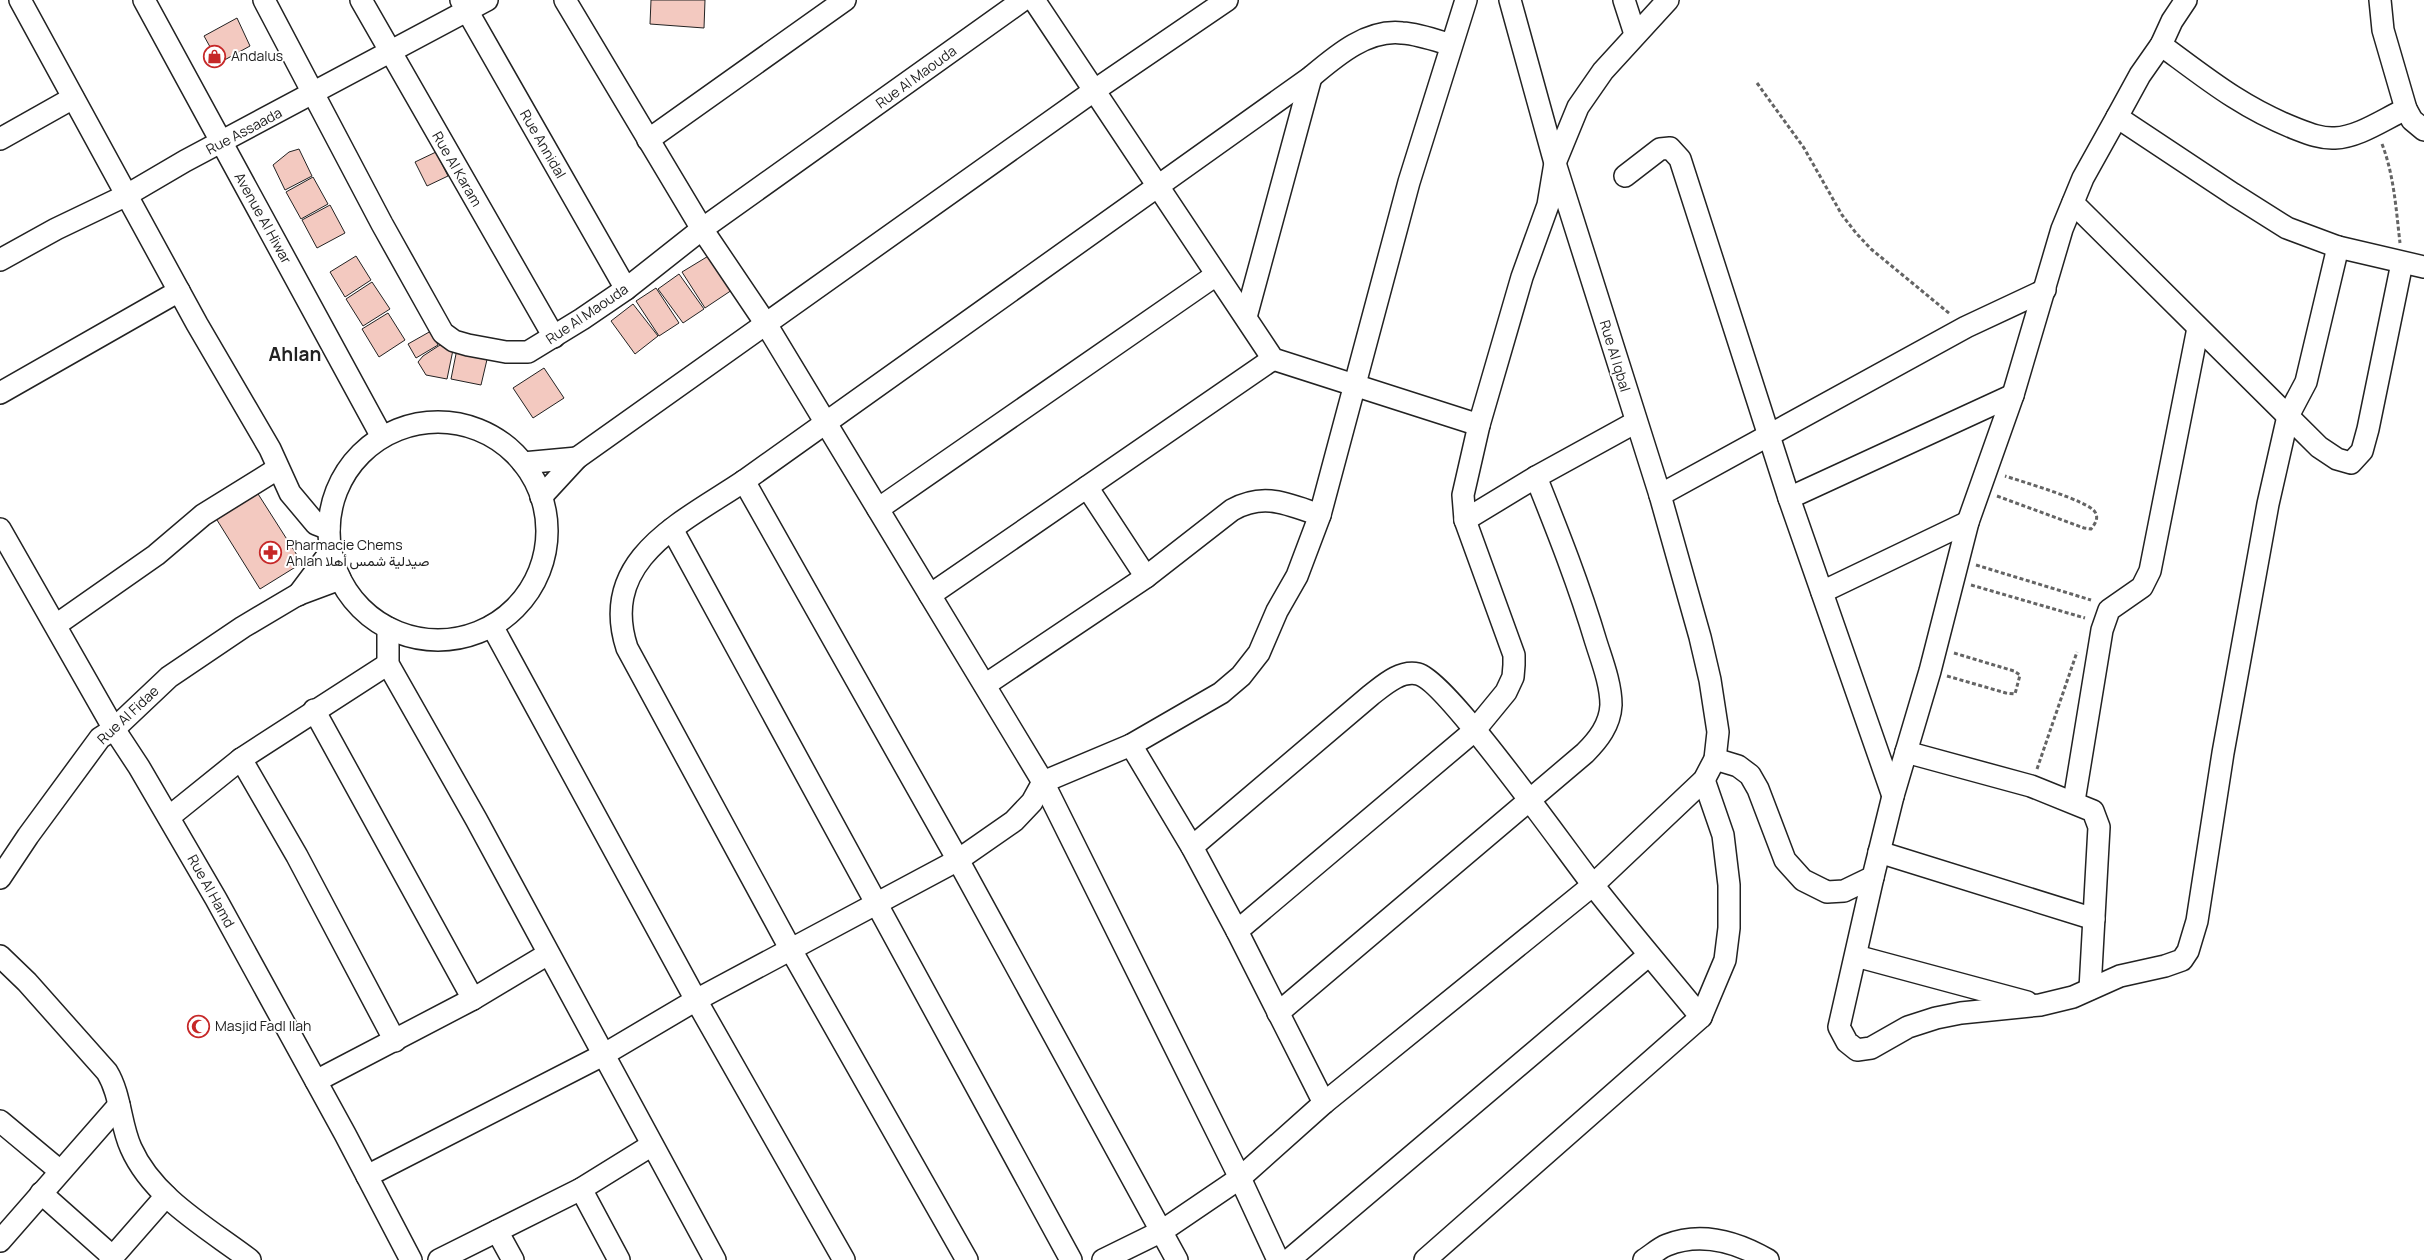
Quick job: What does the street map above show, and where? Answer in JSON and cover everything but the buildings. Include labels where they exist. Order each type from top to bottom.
[{"type":"street","points":[[20,0],[179,291],[270,449],[290,493],[316,524],[329,529]]},
{"type":"street","name":"Avenue Al Hiwar","points":[[144,0],[382,437]]},
{"type":"street","name":"Rue Al Maouda","points":[[264,0],[386,232],[443,333],[454,341],[506,352],[528,352],[626,289],[702,229],[1023,0]]},
{"type":"street","name":"Rue Al Karam","points":[[361,0],[554,337]]},
{"type":"street","name":"Rue Assaada","points":[[0,260],[56,229],[127,195],[185,161],[390,53],[464,5],[486,0]]},
{"type":"street","points":[[565,0],[702,229],[766,324],[824,423],[1043,782],[1240,1178],[1278,1260]]},
{"type":"street","points":[[648,140],[845,0]]},
{"type":"street","points":[[1034,0],[1273,359],[1479,426]]},
{"type":"street","points":[[541,496],[577,458],[1095,90],[1227,0]]},
{"type":"street","points":[[367,1176],[603,1055],[696,1000],[958,860],[1014,821],[1032,802],[1043,782],[1131,745],[1221,692],[1241,676],[1259,653],[1276,611],[1297,576],[1320,515],[1382,278],[1466,0]]},
{"type":"street","name":"Rue Al Iqbal","points":[[1510,0],[1555,163],[1660,495],[1700,637],[1716,713],[1718,732],[1715,759]]},
{"type":"street","points":[[1624,0],[1636,34]]},
{"type":"street","points":[[1237,931],[1474,731],[1506,692],[1513,677],[1514,655],[1474,550],[1465,520],[1463,495],[1479,426],[1522,277],[1548,205],[1555,163],[1578,107],[1603,71],[1668,0]]},
{"type":"street","points":[[2186,0],[2172,21],[2161,44],[2140,74],[2095,153],[2073,203],[2062,230],[2013,395],[1968,522],[1930,671],[1893,796],[1839,1027],[1847,1042],[1858,1050],[1871,1048],[1908,1027],[1936,1018],[1961,1013],[2040,1005],[2073,997],[2120,976],[2182,960],[2188,951],[2197,922],[2222,753],[2268,504],[2288,416],[2306,382],[2338,247]]},
{"type":"street","points":[[2380,0],[2383,30],[2406,109],[2412,120],[2424,130]]},
{"type":"street","name":"Rue Annidal","points":[[464,5],[626,289]]},
{"type":"street","points":[[967,1260],[791,950],[631,654],[623,635],[622,606],[628,578],[643,555],[672,529],[744,481],[1356,45],[1377,35],[1402,32],[1451,45]]},
{"type":"street","points":[[2161,44],[2246,106],[2302,131],[2321,137],[2335,138],[2351,135],[2406,109]]},
{"type":"street","points":[[1246,316],[1311,77]]},
{"type":"street","points":[[0,139],[73,98]]},
{"type":"street","points":[[2117,117],[2232,194],[2287,228],[2338,247],[2424,267]]},
{"type":"street","points":[[1625,176],[1660,149],[1670,148],[1678,154],[1789,498],[1893,796]]},
{"type":"street","points":[[2073,203],[2319,447],[2337,459],[2351,463],[2362,451],[2368,430],[2402,263]]},
{"type":"street","points":[[878,509],[1216,275]]},
{"type":"street","points":[[1660,495],[1769,437],[1966,327],[2045,290]]},
{"type":"street","points":[[0,393],[179,291]]},
{"type":"street","points":[[2074,801],[2102,630],[2109,610],[2142,587],[2150,571],[2198,328]]},
{"type":"street","points":[[930,596],[1273,359]]},
{"type":"street","points":[[1789,498],[2013,395]]},
{"type":"street","points":[[446,422],[468,426],[489,435],[508,447],[523,463],[541,496],[547,526],[544,556],[534,583],[516,608],[492,626],[467,636],[440,640],[414,638],[388,628],[360,608],[340,579],[331,551],[329,529],[333,502],[344,476],[360,454],[382,437],[402,428],[424,423],[446,422]]},
{"type":"street","points":[[1465,520],[1536,477],[1636,422]]},
{"type":"street","points":[[523,463],[577,458]]},
{"type":"street","points":[[56,625],[156,555],[203,515],[278,470]]},
{"type":"street","points":[[1278,1013],[1530,801],[1599,739],[1606,726],[1611,703],[1606,673],[1569,557],[1536,477]]},
{"type":"street","points":[[744,481],[958,860],[1177,1260]]},
{"type":"street","points":[[1087,487],[1146,577]]},
{"type":"street","points":[[985,685],[1146,577],[1232,510],[1243,504],[1268,500],[1320,515]]},
{"type":"street","points":[[1822,592],[1968,522]]},
{"type":"street","name":"Rue Al Hamd","points":[[0,529],[114,729],[169,817],[316,1081],[412,1260]]},
{"type":"street","points":[[672,529],[1071,1260]]},
{"type":"street","name":"Rue Al Fidae","points":[[298,595],[331,551]]},
{"type":"street","name":"Rue Al Fidae","points":[[0,878],[28,836],[100,738],[114,729],[169,677],[243,626],[298,595],[340,579]]},
{"type":"street","points":[[492,626],[696,1000],[844,1260]]},
{"type":"street","points":[[388,628],[388,664],[476,819],[716,1260]]},
{"type":"street","points":[[169,817],[242,759],[314,710],[388,664]]},
{"type":"street","points":[[1192,847],[1371,695],[1400,675],[1418,674],[1430,679],[1474,731],[1530,801],[1592,885],[1701,1017]]},
{"type":"street","points":[[314,710],[473,998]]},
{"type":"street","points":[[1131,745],[1192,847],[1237,931],[1324,1104]]},
{"type":"street","points":[[1906,752],[2031,786],[2074,801],[2093,811],[2099,826],[2090,988]]},
{"type":"street","points":[[242,759],[297,856],[395,1041]]},
{"type":"street","points":[[1104,1260],[1162,1231],[1240,1178],[1324,1104],[1592,885],[1704,780],[1715,759],[1738,766],[1750,775],[1758,789],[1785,860],[1802,880],[1828,892],[1844,891],[1873,877]]},
{"type":"street","points":[[1425,1260],[1701,1017],[1725,960],[1729,928],[1729,885],[1723,834],[1704,780]]},
{"type":"street","points":[[1879,852],[2094,919]]},
{"type":"street","points":[[316,1081],[395,1041],[548,954]]},
{"type":"street","points":[[1289,1260],[1649,955]]},
{"type":"street","points":[[0,956],[27,982],[107,1072],[114,1083],[130,1147],[143,1171],[166,1196],[250,1260]]},
{"type":"street","points":[[1856,956],[2040,1005]]},
{"type":"street","points":[[0,1241],[119,1105]]},
{"type":"street","points":[[0,1121],[60,1171]]},
{"type":"street","points":[[439,1260],[581,1189],[652,1145]]},
{"type":"street","points":[[581,1189],[619,1260]]},
{"type":"street","points":[[41,1193],[112,1258],[166,1196]]},
{"type":"street","points":[[497,1232],[513,1260]]},
{"type":"street","points":[[1644,1260],[1665,1245],[1678,1241],[1714,1239],[1747,1248],[1768,1260]]},
{"type":"path","points":[[1757,83],[1804,148],[1834,202],[1856,233],[1883,259],[1966,327]]},
{"type":"path","points":[[2374,124],[2389,161],[2402,263]]},
{"type":"path","points":[[1982,479],[2081,502],[2094,509],[2097,514],[2096,522],[2091,529],[2084,528],[1982,479]]},
{"type":"path","points":[[1958,559],[2079,595],[2092,600],[2091,609]]},
{"type":"path","points":[[1952,580],[2088,619],[2090,614]]},
{"type":"path","points":[[2031,786],[2078,647]]},
{"type":"path","points":[[1930,671],[2006,693],[2015,694],[2018,685],[2020,675],[2014,671],[1936,648]]},
{"type":"place","name":"Andalus","points":[[215,56]]},
{"type":"place","name":"Pharmacie Chems Ahlan صيدلية شمس أهلا","points":[[270,553]]},
{"type":"place","name":"Masjid Fadl llah","points":[[199,1026]]},
{"type":"district","name":"Ahlan","points":[[295,354]]}]
